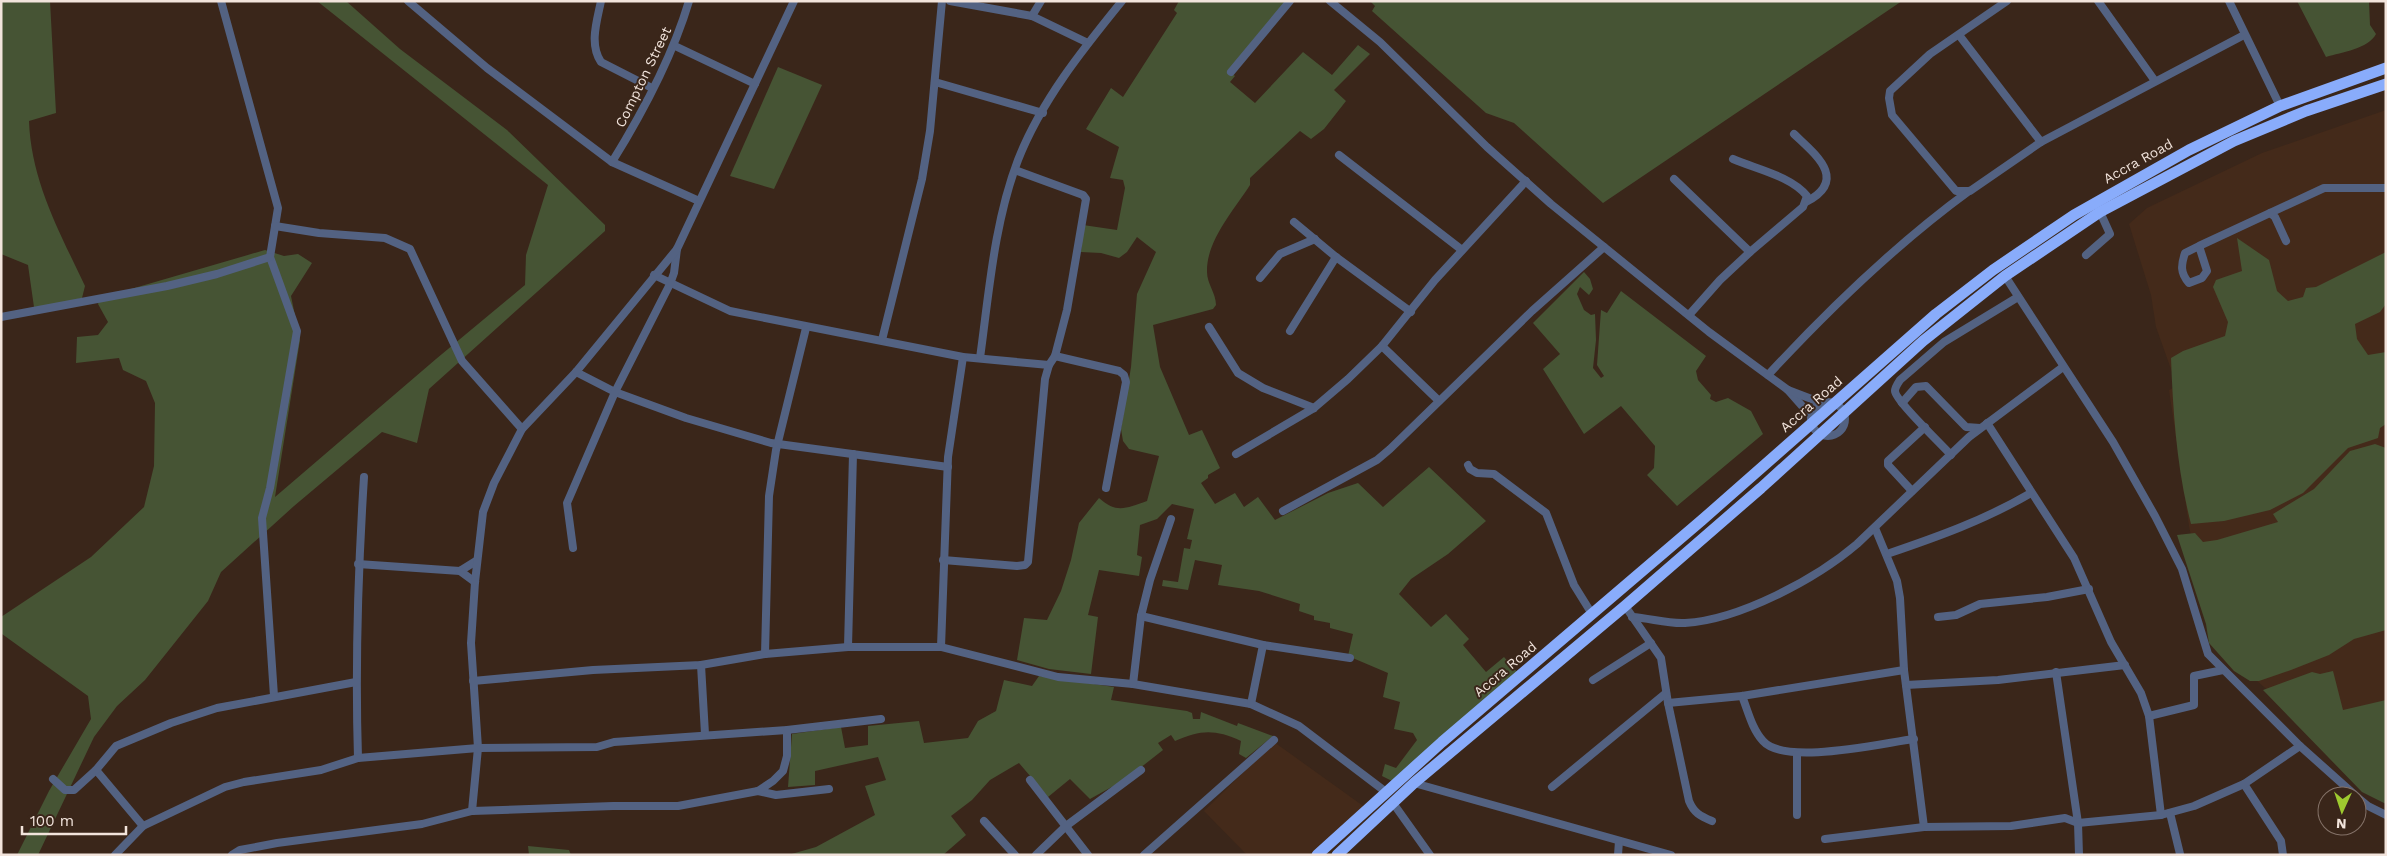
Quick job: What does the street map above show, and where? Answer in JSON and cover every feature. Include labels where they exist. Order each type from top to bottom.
[{"type":"highway","name":"Accra Road","points":[[1317,855],[1386,792],[1702,520],[1811,420],[1834,403],[1936,314],[2030,243],[2130,182],[2189,150],[2280,106],[2386,68]]},
{"type":"highway","name":"Accra Road","points":[[1337,855],[1414,783],[1625,606],[1820,435],[1923,341],[2005,276],[2100,212],[2165,176],[2258,130],[2306,111],[2386,84]]},
{"type":"highway","points":[[1702,520],[1710,532]]},
{"type":"street","points":[[221,1],[278,208],[270,257],[297,331],[270,488],[262,518],[274,696]]},
{"type":"street","points":[[408,1],[487,68],[612,162],[699,201]]},
{"type":"street","points":[[601,1],[594,43],[596,54],[601,62],[652,88]]},
{"type":"street","name":"Compton Street","points":[[612,162],[634,126],[675,46],[690,1]]},
{"type":"street","points":[[472,811],[478,748],[471,643],[474,582],[483,512],[494,483],[522,429],[576,372],[676,249],[794,1]]},
{"type":"street","points":[[882,340],[922,179],[930,131],[942,1]]},
{"type":"street","points":[[950,1],[1032,16],[1088,43]]},
{"type":"street","points":[[1032,16],[1041,1]]},
{"type":"street","points":[[980,358],[994,254],[1015,170],[1043,113],[1088,43],[1122,1]]},
{"type":"street","points":[[1231,72],[1290,1]]},
{"type":"street","points":[[1330,1],[1380,42],[1526,181],[1689,315],[1788,390],[1820,435]]},
{"type":"street","points":[[1970,191],[1956,191],[1940,175],[1892,114],[1888,98],[1890,91],[1906,74],[1930,54],[2007,1]]},
{"type":"street","points":[[2098,1],[2155,81]]},
{"type":"street","points":[[2229,1],[2280,106]]},
{"type":"street","points":[[1959,35],[2040,142]]},
{"type":"street","points":[[1768,375],[1822,317],[1875,267],[1970,191],[2040,142],[2111,107],[2155,81],[2244,35]]},
{"type":"street","points":[[675,46],[755,84]]},
{"type":"street","points":[[935,82],[1043,113]]},
{"type":"street","points":[[1794,134],[1820,159],[1827,171],[1826,181],[1821,192],[1806,202]]},
{"type":"street","points":[[1339,155],[1462,250]]},
{"type":"street","points":[[1689,315],[1720,280],[1803,207],[1806,202],[1807,196],[1803,191],[1787,181],[1733,159]]},
{"type":"street","points":[[943,560],[1017,566],[1024,566],[1028,562],[1037,454],[1048,366],[1055,356],[1067,310],[1086,199],[1083,195],[1015,170]]},
{"type":"street","points":[[1674,179],[1750,252]]},
{"type":"street","points":[[1236,454],[1314,408],[1382,346],[1462,250],[1526,181]]},
{"type":"street","points":[[2199,246],[2207,271],[2197,282],[2189,283],[2183,277],[2181,266],[2185,253],[2199,246],[2324,188],[2386,188]]},
{"type":"street","points":[[2086,255],[2110,234],[2100,212]]},
{"type":"street","points":[[2270,212],[2276,217],[2286,241]]},
{"type":"street","points":[[1294,222],[1336,257],[1411,312]]},
{"type":"street","points":[[275,226],[319,233],[385,238],[410,250],[462,361],[522,429]]},
{"type":"street","points":[[1260,278],[1280,254],[1316,239]]},
{"type":"street","points":[[1282,511],[1377,460],[1532,311],[1604,247]]},
{"type":"street","points":[[573,548],[567,503],[615,392],[670,284],[674,273],[676,249]]},
{"type":"street","points":[[1,317],[167,286],[217,274],[270,257]]},
{"type":"street","points":[[1290,331],[1336,257]]},
{"type":"street","points":[[654,275],[730,311],[806,328],[882,340],[963,357],[1048,366]]},
{"type":"street","points":[[2005,276],[2113,442],[2155,516],[2182,569],[2208,654],[2300,746],[2344,786]]},
{"type":"street","points":[[1951,455],[1902,403],[1895,391],[1900,380],[1944,342],[2018,297]]},
{"type":"street","points":[[1209,327],[1238,373],[1263,388],[1314,408]]},
{"type":"street","points":[[765,654],[769,496],[777,444],[806,328]]},
{"type":"street","points":[[1382,346],[1439,401]]},
{"type":"street","points":[[1055,356],[1119,371],[1124,375],[1126,382],[1106,488]]},
{"type":"street","points":[[941,647],[948,467],[963,357]]},
{"type":"street","points":[[1632,616],[1685,623],[1722,616],[1743,609],[1810,578],[1839,560],[1984,426],[2063,367]]},
{"type":"street","points":[[576,372],[615,392],[686,418],[777,444],[948,467]]},
{"type":"street","points":[[1902,403],[1916,387],[1926,386],[1966,427],[1984,426]]},
{"type":"street","points":[[1788,390],[1822,403],[1834,403],[1844,412]]},
{"type":"street","points":[[1811,420],[1815,408],[1822,403]]},
{"type":"street","points":[[1984,426],[2074,558],[2111,642],[2141,693],[2149,716],[2161,815]]},
{"type":"street","points":[[1912,492],[1888,465],[1888,461],[1925,427]]},
{"type":"street","points":[[848,647],[853,454]]},
{"type":"street","points":[[1468,465],[1470,469],[1477,473],[1494,474],[1546,512],[1574,585],[1592,614]]},
{"type":"street","points":[[358,758],[356,682],[358,564],[364,477]]},
{"type":"street","points":[[1887,554],[1970,525],[1998,513],[2031,493]]},
{"type":"street","points":[[1133,684],[1141,616],[1150,580],[1171,518]]},
{"type":"street","points":[[1875,528],[1887,554],[1900,598],[1904,670],[1924,827]]},
{"type":"street","points":[[460,571],[476,561]]},
{"type":"street","points":[[358,564],[460,571],[474,582]]},
{"type":"street","points":[[1938,617],[1956,615],[1980,604],[2047,598],[2089,589]]},
{"type":"street","points":[[1625,606],[1661,658],[1668,703],[1692,810],[1699,816],[1712,820]]},
{"type":"street","points":[[1141,616],[1263,645],[1350,658]]},
{"type":"street","points":[[1593,680],[1651,643]]},
{"type":"street","points":[[1251,704],[1263,645]]},
{"type":"street","points":[[473,681],[593,670],[701,665],[765,654],[848,647],[941,647],[1058,677],[1133,684],[1251,704],[1298,726],[1386,792]]},
{"type":"street","points":[[701,665],[705,734]]},
{"type":"street","points":[[1906,685],[1998,680],[2125,665]]},
{"type":"street","points":[[1668,703],[1742,696],[1904,670]]},
{"type":"street","points":[[2149,716],[2194,705],[2194,676],[2223,670]]},
{"type":"street","points":[[2056,672],[2078,823],[2079,855]]},
{"type":"street","points":[[53,779],[65,790],[74,790],[96,770],[116,746],[172,722],[217,708],[356,682]]},
{"type":"street","points":[[1552,787],[1666,693]]},
{"type":"street","points":[[1742,696],[1755,729],[1764,742],[1771,747],[1796,754],[1828,752],[1914,739]]},
{"type":"street","points":[[115,855],[142,826],[225,787],[321,770],[358,758],[478,748],[597,747],[614,742],[705,734],[787,730],[881,719]]},
{"type":"street","points":[[232,855],[240,850],[277,843],[422,824],[472,811],[612,806],[678,806],[758,790],[774,781],[783,772],[787,730]]},
{"type":"street","points":[[1144,855],[1274,740]]},
{"type":"street","points":[[1825,839],[1924,827],[2011,826],[2065,818],[2078,823],[2122,821],[2161,815],[2194,806],[2244,784],[2300,746]]},
{"type":"street","points":[[1796,754],[1797,815]]},
{"type":"street","points":[[96,770],[142,826]]},
{"type":"street","points":[[1036,855],[1066,826],[1141,770]]},
{"type":"street","points":[[1030,780],[1088,855]]},
{"type":"street","points":[[1414,783],[1671,855]]},
{"type":"street","points":[[2244,784],[2281,841],[2283,855]]},
{"type":"street","points":[[758,790],[776,795],[829,788]]},
{"type":"street","points":[[1392,803],[1430,855]]},
{"type":"street","points":[[2367,805],[2386,815]]},
{"type":"street","points":[[2170,813],[2180,854]]},
{"type":"street","points":[[984,821],[1015,855]]},
{"type":"street","points":[[1618,855],[1619,841]]},
{"type":"shaded area","points":[[2386,110],[2386,791],[2382,790],[2248,673],[2209,621],[2189,526],[2169,390],[2177,386],[2156,327],[2151,295],[2129,224],[2147,208],[2262,153]]},
{"type":"shaded area","points":[[1274,742],[1366,808],[1313,855],[1247,855],[1204,811]]},
{"type":"green space","points":[[1,1],[50,1],[56,113],[29,121],[31,143],[35,165],[48,206],[85,286],[82,298],[55,305],[34,307],[28,265],[1,254]]},
{"type":"green space","points":[[317,1],[346,1],[400,49],[507,130],[605,225],[605,231],[429,389],[417,443],[382,432],[294,506],[221,572],[208,601],[145,680],[117,706],[94,737],[38,855],[17,855],[49,791],[91,719],[88,696],[2,634],[1,617],[91,557],[144,507],[154,466],[155,403],[146,381],[123,370],[119,358],[76,363],[77,337],[98,335],[108,322],[98,304],[100,298],[265,250],[284,256],[298,254],[312,263],[291,296],[300,340],[275,497],[525,285],[526,255],[548,185]]},
{"type":"green space","points":[[1179,1],[1287,1],[1229,71],[1235,76],[1230,82],[1255,103],[1303,52],[1332,75],[1358,45],[1370,54],[1334,90],[1346,101],[1324,129],[1311,139],[1300,131],[1250,178],[1250,185],[1222,226],[1211,249],[1207,272],[1208,281],[1216,301],[1213,309],[1153,325],[1160,367],[1189,435],[1202,430],[1220,468],[1208,475],[1208,478],[1201,483],[1215,504],[1235,493],[1244,507],[1258,497],[1275,520],[1328,493],[1358,483],[1383,507],[1429,467],[1486,521],[1448,554],[1411,579],[1399,594],[1431,627],[1446,614],[1469,639],[1463,645],[1486,672],[1504,657],[1518,673],[1392,781],[1382,776],[1385,764],[1396,768],[1417,740],[1413,733],[1394,729],[1400,702],[1383,697],[1388,673],[1348,656],[1353,634],[1330,628],[1330,623],[1314,620],[1314,616],[1299,611],[1300,604],[1259,591],[1218,585],[1222,565],[1195,560],[1188,590],[1162,586],[1163,580],[1178,582],[1184,548],[1190,549],[1192,540],[1187,539],[1194,509],[1172,504],[1157,519],[1140,525],[1137,555],[1142,557],[1139,576],[1099,570],[1088,615],[1098,617],[1091,674],[1049,669],[1017,660],[1024,618],[1047,620],[1061,591],[1071,560],[1079,523],[1099,498],[1117,508],[1147,501],[1159,456],[1129,449],[1123,441],[1121,429],[1131,367],[1137,294],[1156,252],[1137,237],[1127,252],[1119,258],[1101,253],[1081,252],[1083,225],[1117,230],[1125,188],[1123,180],[1110,178],[1119,147],[1086,129],[1111,88],[1123,97],[1177,13],[1174,10]]},
{"type":"green space","points":[[1370,1],[1902,1],[1603,203],[1514,123],[1486,113],[1372,11],[1375,6]]},
{"type":"green space","points":[[2297,1],[2369,1],[2370,25],[2376,34],[2361,47],[2326,57]]},
{"type":"green space","points":[[778,67],[822,85],[774,189],[730,176]]},
{"type":"green space","points":[[2237,238],[2269,260],[2277,291],[2288,301],[2303,297],[2306,288],[2316,287],[2386,252],[2386,304],[2380,312],[2355,324],[2357,339],[2368,355],[2386,352],[2386,424],[2380,428],[2378,438],[2348,448],[2303,493],[2270,510],[2224,521],[2191,524],[2176,442],[2171,358],[2183,351],[2225,336],[2228,322],[2213,287],[2216,280],[2242,271]]},
{"type":"green space","points":[[1584,272],[1590,279],[1593,289],[1589,295],[1580,287],[1577,294],[1584,310],[1591,315],[1595,314],[1596,340],[1593,368],[1601,378],[1604,376],[1597,365],[1601,310],[1607,313],[1621,291],[1706,356],[1696,371],[1698,380],[1711,395],[1710,399],[1716,402],[1728,398],[1751,411],[1763,434],[1677,506],[1647,475],[1654,468],[1655,446],[1621,406],[1584,434],[1543,369],[1560,354],[1533,323]]},
{"type":"green space","points":[[2375,444],[2386,448],[2386,630],[2354,639],[2329,655],[2291,670],[2259,681],[2250,681],[2234,671],[2209,643],[2206,624],[2177,535],[2195,533],[2203,542],[2217,540],[2278,522],[2273,514],[2314,489],[2350,451]]},
{"type":"green space","points":[[2333,671],[2343,710],[2386,700],[2386,804],[2367,794],[2367,786],[2356,786],[2263,690],[2312,672],[2320,674]]},
{"type":"green space","points":[[1039,676],[1114,687],[1111,700],[1187,711],[1192,713],[1193,719],[1200,719],[1201,712],[1237,726],[1238,723],[1273,736],[1246,758],[1239,754],[1241,741],[1223,734],[1200,733],[1175,741],[1171,735],[1158,743],[1163,750],[1126,779],[1090,799],[1070,779],[1048,797],[1019,763],[990,780],[972,800],[951,816],[966,835],[943,855],[788,855],[816,847],[875,815],[865,786],[886,780],[878,757],[815,771],[815,785],[788,787],[792,734],[841,727],[845,748],[868,745],[868,726],[919,721],[924,743],[968,738],[978,721],[996,711],[1004,680],[1032,686]]},
{"type":"green space","points":[[528,846],[569,850],[571,855],[529,855]]}]
